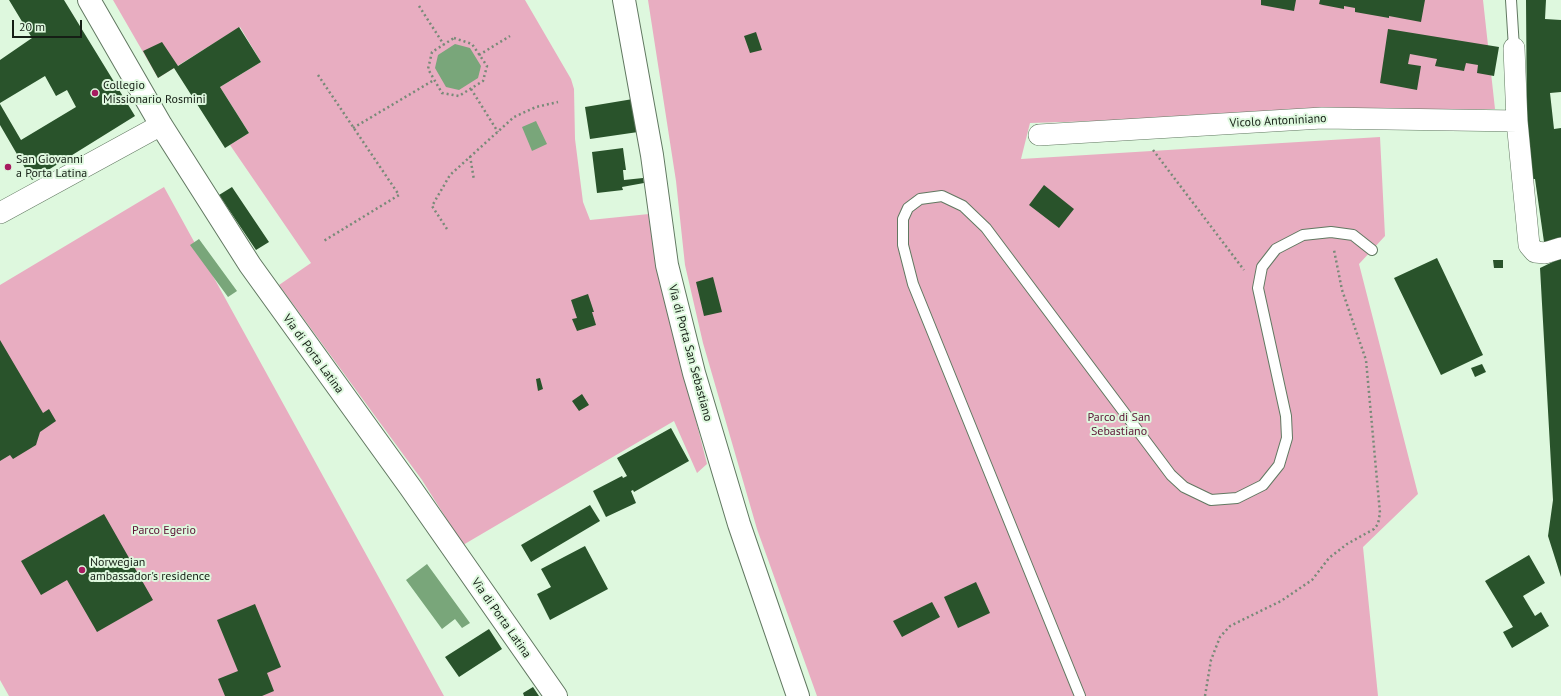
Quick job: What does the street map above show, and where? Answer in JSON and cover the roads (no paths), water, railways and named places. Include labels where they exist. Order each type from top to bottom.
[{"type":"street","name":"Via di Porta Latina","points":[[89,0],[162,125],[250,265],[417,498],[556,696]]},
{"type":"street","name":"Via di Porta San Sebastiano","points":[[624,0],[652,155],[667,265],[694,373],[739,524],[798,696]]},
{"type":"street","points":[[1514,48],[1517,121],[1529,245],[1535,252],[1545,253],[1561,248]]},
{"type":"street","name":"Vicolo Antoniniano","points":[[1039,135],[1322,118],[1517,121]]},
{"type":"street","points":[[0,213],[162,125]]},
{"type":"lane","points":[[1511,0],[1514,48]]},
{"type":"lane","points":[[1080,696],[913,284],[902,245],[903,219],[908,208],[920,199],[942,196],[963,206],[986,228],[1171,475],[1184,487],[1211,500],[1237,498],[1263,485],[1279,465],[1287,438],[1286,416],[1258,288],[1262,267],[1276,249],[1303,235],[1330,232],[1353,235],[1372,250]]},
{"type":"place","name":"Collegio Missionario Rosmini","points":[[95,93]]},
{"type":"place","name":"San Giovanni a Porta Latina","points":[[8,167]]},
{"type":"place","name":"Norwegian ambassador's residence","points":[[82,570]]},
{"type":"park label","name":"Parco di San Sebastiano","points":[[1119,425]]},
{"type":"park label","name":"Parco Egerio","points":[[164,531]]}]
